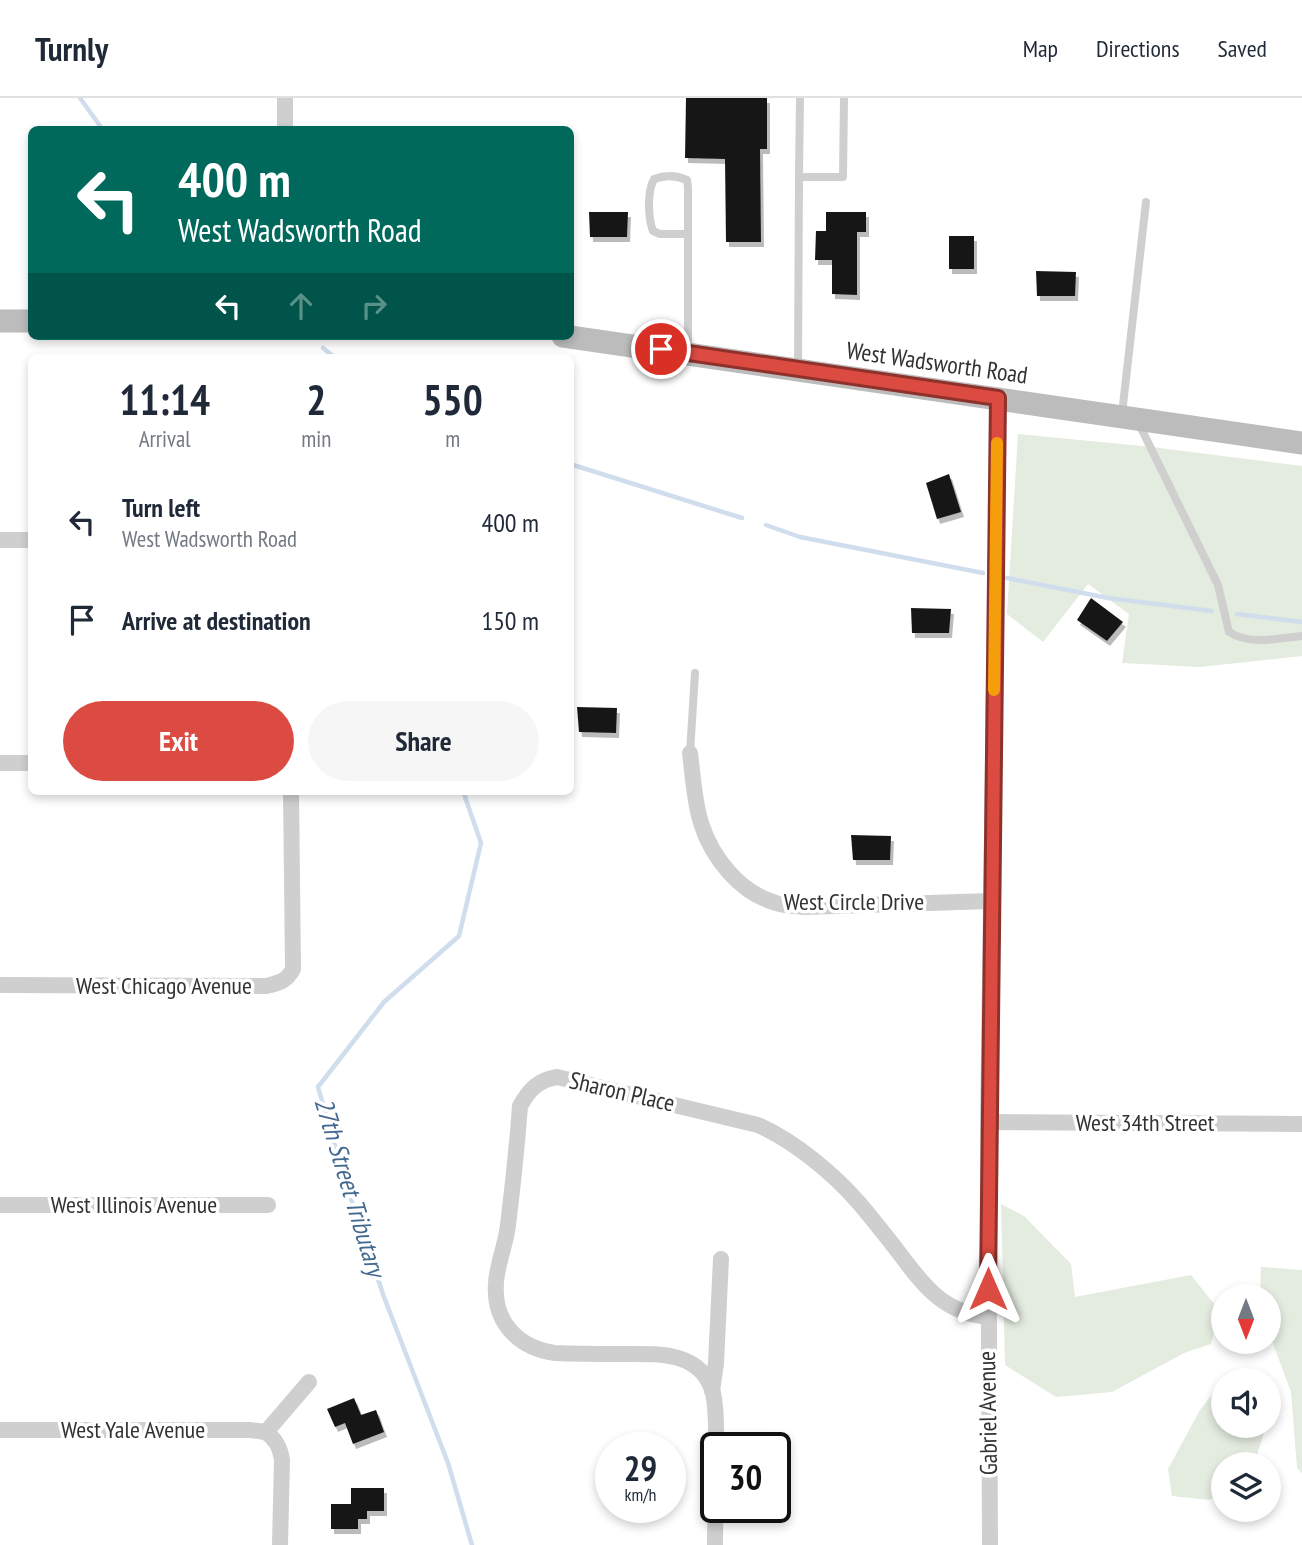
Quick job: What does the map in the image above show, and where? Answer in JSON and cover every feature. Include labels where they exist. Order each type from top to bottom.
[{"type":"main road","points":[[0,321],[28,321]]},
{"type":"main road","name":"West Wadsworth Road","points":[[574,337],[1302,443]]},
{"type":"street","points":[[285,98],[285,126]]},
{"type":"street","name":"Gabriel Avenue","points":[[990,1545],[988,1122],[998,398]]},
{"type":"street","points":[[0,540],[28,540]]},
{"type":"street","name":"West Circle Drive","points":[[690,753],[700,821],[708,842],[723,866],[738,882],[756,894],[777,904],[803,907],[991,901]]},
{"type":"street","points":[[0,763],[28,763]]},
{"type":"street","name":"West Chicago Avenue","points":[[0,985],[266,986],[281,983],[289,977],[293,969],[291,795]]},
{"type":"street","name":"Sharon Place","points":[[712,1391],[696,1366],[685,1360],[667,1354],[538,1351],[518,1340],[501,1319],[495,1283],[507,1233],[520,1106],[535,1084],[557,1077],[758,1125],[781,1135],[802,1150],[857,1200],[894,1245],[912,1273],[933,1293],[958,1310],[987,1317]]},
{"type":"street","name":"West 34th Street","points":[[988,1122],[1302,1124]]},
{"type":"street","name":"West Illinois Avenue","points":[[0,1205],[268,1205]]},
{"type":"street","points":[[716,1432],[712,1391],[721,1259]]},
{"type":"street","points":[[280,1545],[281,1450],[275,1439],[266,1432],[309,1381]]},
{"type":"street","name":"West Yale Avenue","points":[[0,1430],[266,1432]]},
{"type":"street","points":[[715,1523],[715,1545]]},
{"type":"lane","points":[[798,369],[800,98]]},
{"type":"lane","points":[[799,177],[843,177],[844,98]]},
{"type":"lane","points":[[688,234],[660,234],[653,231],[650,224],[651,186],[654,179],[680,176],[687,180],[688,234],[688,353]]},
{"type":"lane","points":[[1146,202],[1129,418],[1218,585],[1229,632],[1241,639],[1258,640],[1302,636]]},
{"type":"lane","points":[[690,753],[695,673]]},
{"type":"shaded area","points":[[1018,434],[1302,466],[1302,656],[1200,667],[1122,663],[1129,614],[1088,584],[1043,642],[1007,614]]},
{"type":"shaded area","points":[[1001,1204],[1024,1216],[1071,1264],[1075,1297],[1191,1275],[1211,1300],[1211,1344],[1184,1353],[1112,1392],[1056,1397],[1005,1365]]},
{"type":"shaded area","points":[[1261,1267],[1302,1270],[1302,1473],[1297,1468],[1291,1392],[1277,1354],[1281,1354],[1281,1284],[1260,1284]]},
{"type":"shaded area","points":[[1211,1396],[1211,1438],[1262,1438],[1258,1452],[1211,1452],[1209,1500],[1172,1496],[1168,1469],[1200,1410]]},
{"type":"building","points":[[686,98],[767,98],[767,149],[760,149],[761,242],[726,242],[725,159],[685,158]]},
{"type":"building","points":[[589,212],[628,212],[627,237],[590,237]]},
{"type":"building","points":[[826,212],[866,212],[866,232],[857,232],[857,295],[832,294],[832,260],[815,260],[816,231],[826,231]]},
{"type":"building","points":[[949,236],[974,236],[974,269],[949,269]]},
{"type":"building","points":[[1036,271],[1076,272],[1075,296],[1037,296]]},
{"type":"building","points":[[949,474],[961,512],[937,519],[926,483]]},
{"type":"building","points":[[1091,598],[1123,622],[1107,641],[1077,620]]},
{"type":"building","points":[[911,608],[951,609],[949,633],[912,633]]},
{"type":"building","points":[[577,707],[617,708],[616,733],[579,732]]},
{"type":"building","points":[[851,835],[891,836],[890,860],[853,860]]},
{"type":"building","points":[[354,1398],[361,1415],[376,1410],[384,1432],[353,1444],[345,1423],[335,1427],[327,1409]]},
{"type":"building","points":[[351,1488],[384,1488],[384,1511],[367,1511],[367,1519],[358,1519],[358,1529],[331,1529],[331,1504],[351,1504]]},
{"type":"waterway","points":[[80,98],[100,126]]},
{"type":"waterway","points":[[323,348],[330,354]]},
{"type":"waterway","points":[[574,465],[742,518]]},
{"type":"waterway","points":[[766,525],[800,537],[983,573]]},
{"type":"waterway","points":[[1007,578],[1108,598],[1212,611]]},
{"type":"waterway","points":[[1237,614],[1302,622]]},
{"type":"waterway","name":"27th Street Tributary","points":[[464,795],[481,843],[459,936],[384,1002],[318,1087],[346,1184],[384,1297],[448,1463],[472,1545]]},
{"type":"slow traffic","points":[[994,690],[997,443]]},
{"type":"route","points":[[661,349],[998,398],[988,1289]]}]
